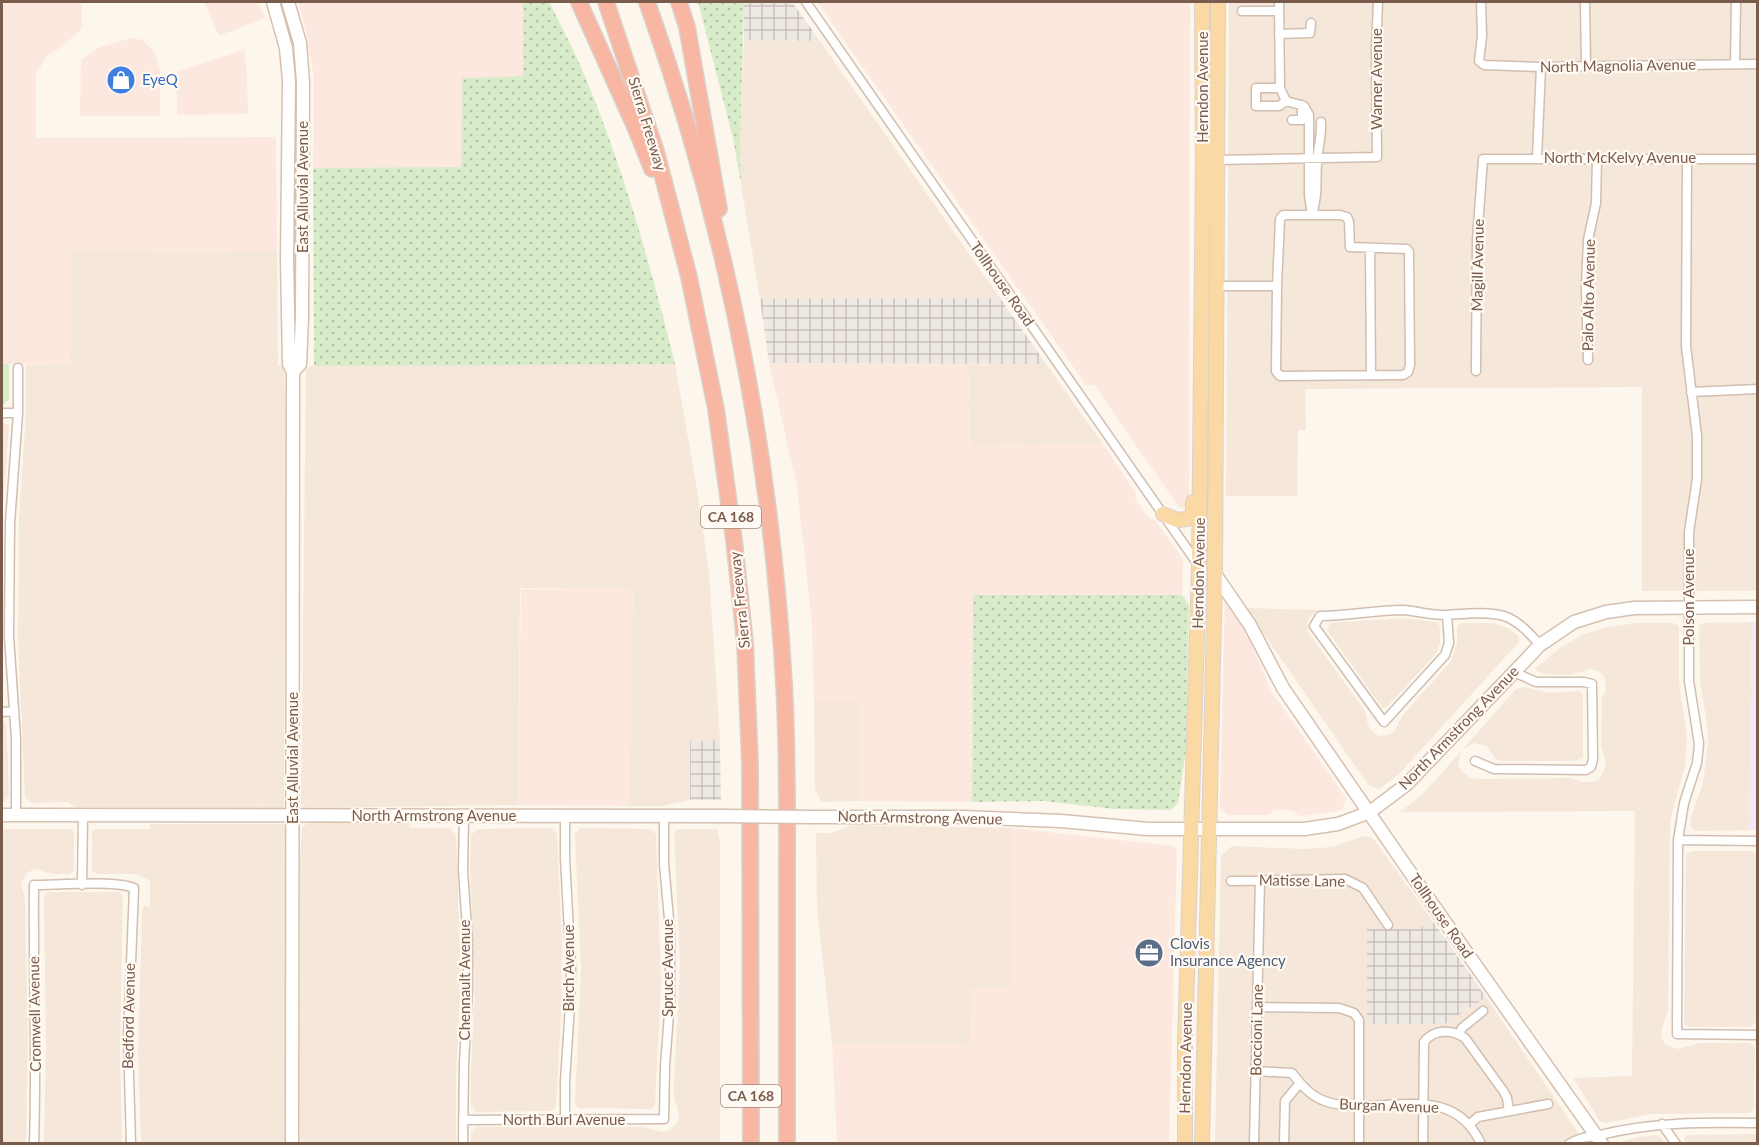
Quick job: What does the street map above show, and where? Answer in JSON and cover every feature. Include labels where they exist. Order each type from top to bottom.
[{"type":"highway","points":[[579,2],[651,168],[703,341]]},
{"type":"highway","name":"Sierra Freeway","points":[[606,2],[659,161],[676,225],[703,341],[727,487],[745,643],[748,692],[751,858],[751,1143]]},
{"type":"highway","name":"CA 168","points":[[647,2],[687,123],[726,271],[760,455],[781,639],[787,774],[788,1143]]},
{"type":"highway","points":[[679,2],[687,27],[714,173],[723,231],[726,271]]},
{"type":"main road","name":"Herndon Avenue","points":[[1202,2],[1210,161],[1210,226],[1218,286],[1215,373],[1215,574],[1202,1143]]},
{"type":"main road","name":"Herndon Avenue","points":[[1185,1143],[1200,468],[1210,161],[1218,2]]},
{"type":"main road","points":[[1163,514],[1178,520],[1190,517],[1193,513],[1194,478],[1200,468]]},
{"type":"main road","points":[[1200,468],[1205,479],[1206,534],[1215,539]]},
{"type":"main road","points":[[1199,566],[1206,579],[1203,711],[1212,720]]},
{"type":"main road","points":[[1185,1068],[1193,1126],[1192,1143]]},
{"type":"street","name":"East Alluvial Avenue","points":[[273,2],[283,34],[288,68],[289,364],[293,372],[292,1143]]},
{"type":"street","name":"East Alluvial Avenue","points":[[288,2],[300,44],[303,82],[302,318],[300,364],[293,372]]},
{"type":"street","name":"Tollhouse Road","points":[[806,2],[1199,566]]},
{"type":"street","name":"Warner Avenue","points":[[1313,158],[1377,157],[1378,2]]},
{"type":"street","name":"North Magnolia Avenue","points":[[1481,2],[1482,36],[1479,61],[1484,65],[1541,67],[1758,64]]},
{"type":"street","points":[[1585,2],[1586,66]]},
{"type":"street","points":[[1735,64],[1736,2]]},
{"type":"street","points":[[1242,10],[1280,6],[1280,88],[1286,101]]},
{"type":"street","points":[[1280,34],[1310,33],[1311,23]]},
{"type":"street","points":[[1538,159],[1541,67]]},
{"type":"street","points":[[1280,88],[1256,88],[1256,106],[1279,106],[1286,101],[1303,105],[1309,115],[1317,195],[1312,215]]},
{"type":"street","points":[[1292,120],[1302,120],[1303,105]]},
{"type":"street","points":[[1313,158],[1322,135],[1321,122]]},
{"type":"street","points":[[1210,161],[1313,158]]},
{"type":"street","name":"Polson Avenue","points":[[1687,158],[1686,346],[1697,436],[1697,479],[1689,532],[1689,681],[1699,744],[1697,763],[1684,803],[1678,840],[1677,1034],[1758,1035]]},
{"type":"street","name":"North McKelvy Avenue","points":[[1484,159],[1758,159]]},
{"type":"street","name":"Magill Avenue","points":[[1476,370],[1477,240],[1484,159]]},
{"type":"street","name":"Palo Alto Avenue","points":[[1588,360],[1586,287],[1588,240],[1596,203],[1597,159]]},
{"type":"street","points":[[1283,215],[1347,217],[1350,247],[1370,248],[1407,249],[1409,252],[1410,364],[1408,372],[1403,375],[1277,375],[1280,219],[1283,215]]},
{"type":"street","points":[[1370,248],[1371,375]]},
{"type":"street","points":[[1218,286],[1277,286]]},
{"type":"street","points":[[16,815],[17,764],[9,636],[10,523],[18,413],[18,368]]},
{"type":"street","points":[[1691,392],[1758,389]]},
{"type":"street","points":[[2,413],[18,413]]},
{"type":"street","name":"Tollhouse Road","points":[[1215,574],[1250,625],[1283,688],[1596,1141]]},
{"type":"street","name":"North Armstrong Avenue","points":[[2,815],[963,817],[1061,821],[1148,829],[1321,828],[1370,812],[1407,784],[1540,645],[1574,622],[1606,612],[1634,608],[1758,607]]},
{"type":"street","points":[[1447,615],[1449,643],[1445,655],[1384,722],[1314,626],[1320,616],[1346,616],[1377,611],[1407,610],[1430,615],[1447,615],[1504,616],[1526,629],[1540,645]]},
{"type":"street","points":[[1475,761],[1494,769],[1586,770],[1591,767],[1592,684],[1536,682],[1515,672]]},
{"type":"street","points":[[2,712],[14,711]]},
{"type":"street","points":[[82,885],[83,815]]},
{"type":"street","name":"Chennault Avenue","points":[[463,1143],[463,1071],[468,989],[468,942],[463,871],[464,816]]},
{"type":"street","name":"Birch Avenue","points":[[565,816],[565,874],[571,969],[565,1120]]},
{"type":"street","name":"Spruce Avenue","points":[[664,816],[664,864],[670,930],[670,1001],[664,1119]]},
{"type":"street","points":[[1678,840],[1758,841]]},
{"type":"street","name":"Matisse Lane","points":[[1231,881],[1345,879],[1363,888],[1388,925]]},
{"type":"street","name":"Boccioni Lane","points":[[1260,880],[1254,1143],[1262,1143]]},
{"type":"street","name":"Cromwell Avenue","points":[[34,1143],[36,1020],[33,956],[34,885],[82,885]]},
{"type":"street","name":"Bedford Avenue","points":[[82,885],[119,885],[134,888],[128,1038],[131,1143]]},
{"type":"street","points":[[1257,1007],[1339,1008],[1354,1012],[1359,1020],[1359,1143]]},
{"type":"street","points":[[1459,1034],[1462,1028],[1483,1011]]},
{"type":"street","points":[[1423,1143],[1424,1042],[1428,1036],[1438,1032],[1459,1034],[1465,1038],[1504,1092],[1509,1111]]},
{"type":"street","name":"Burgan Avenue","points":[[1256,1071],[1292,1072],[1308,1092],[1329,1103],[1442,1106],[1470,1124],[1481,1143]]},
{"type":"street","points":[[1284,1143],[1286,1101],[1300,1083]]},
{"type":"street","points":[[1470,1124],[1478,1117],[1548,1104]]},
{"type":"street","name":"North Burl Avenue","points":[[464,1120],[664,1119]]},
{"type":"street","points":[[1569,1143],[1583,1136],[1596,1141],[1635,1126],[1758,1123]]},
{"type":"street","points":[[1662,1124],[1676,1143]]},
{"type":"shaded area","points":[[2,2],[82,2],[82,28],[63,46],[47,56],[36,74],[36,138],[276,137],[277,251],[71,250],[70,365],[2,364]]},
{"type":"shaded area","points":[[204,2],[258,2],[265,18],[219,36]]},
{"type":"shaded area","points":[[298,2],[523,2],[523,76],[462,78],[461,168],[313,168],[314,78],[306,31]]},
{"type":"shaded area","points":[[744,2],[792,2],[820,41],[744,40]]},
{"type":"shaded area","points":[[817,2],[1190,2],[1189,504],[1186,508],[1179,507],[1094,385],[1086,385]]},
{"type":"shaded area","points":[[1229,2],[1757,2],[1757,591],[1642,591],[1642,387],[1305,389],[1306,430],[1298,430],[1297,496],[1226,496]]},
{"type":"shaded area","points":[[132,38],[143,40],[155,53],[160,71],[160,116],[80,116],[81,60],[100,47]]},
{"type":"shaded area","points":[[744,40],[820,41],[1000,298],[760,299],[741,184]]},
{"type":"shaded area","points":[[244,50],[248,114],[177,115],[177,72]]},
{"type":"shaded area","points":[[71,250],[277,251],[278,366],[284,366],[286,414],[284,808],[75,807],[68,802],[32,803],[25,797],[18,639],[19,519],[26,413],[26,365],[70,365]]},
{"type":"shaded area","points":[[1000,298],[1046,364],[769,363],[760,299]]},
{"type":"shaded area","points":[[521,363],[675,364],[709,573],[720,740],[690,741],[690,800],[662,806],[629,806],[633,589],[520,588],[518,805],[303,808],[301,803],[306,370],[310,366]]},
{"type":"shaded area","points":[[769,363],[1046,364],[968,366],[970,446],[1103,444],[1136,493],[1135,499],[1149,518],[1155,520],[1183,559],[1182,595],[973,595],[972,802],[860,801],[860,702],[814,702],[812,624],[797,486]]},
{"type":"shaded area","points":[[974,364],[1046,364],[1103,444],[970,446],[968,366]]},
{"type":"shaded area","points":[[2,422],[9,426],[2,520]]},
{"type":"shaded area","points":[[521,589],[634,589],[629,806],[518,805]]},
{"type":"shaded area","points":[[1225,597],[1243,624],[1271,691],[1346,798],[1342,810],[1299,816],[1294,811],[1284,810],[1274,810],[1269,815],[1228,815],[1220,808]]},
{"type":"shaded area","points":[[1246,608],[1318,610],[1309,617],[1308,632],[1365,711],[1372,731],[1379,736],[1395,731],[1402,716],[1451,661],[1457,643],[1457,627],[1461,623],[1494,623],[1519,636],[1519,642],[1399,774],[1379,789],[1369,786]]},
{"type":"shaded area","points":[[1402,618],[1437,622],[1440,627],[1440,642],[1432,658],[1387,707],[1382,708],[1327,630],[1330,623]]},
{"type":"shaded area","points":[[1752,622],[1749,830],[1695,831],[1690,825],[1703,783],[1708,744],[1700,681],[1699,626],[1703,623]]},
{"type":"shaded area","points":[[1752,622],[1758,622],[1757,830],[1749,830]]},
{"type":"shaded area","points":[[1637,623],[1674,623],[1679,627],[1679,683],[1687,737],[1685,766],[1670,821],[1668,1009],[1661,1032],[1662,1039],[1666,1045],[1678,1049],[1700,1043],[1750,1043],[1755,1048],[1754,1109],[1749,1113],[1650,1114],[1606,1123],[1600,1121],[1573,1078],[1632,1076],[1635,811],[1400,812],[1423,794],[1516,689],[1524,687],[1549,693],[1579,691],[1583,695],[1583,757],[1576,761],[1502,761],[1496,759],[1486,746],[1474,743],[1462,750],[1459,767],[1470,778],[1478,779],[1570,778],[1593,782],[1600,779],[1606,765],[1601,744],[1602,698],[1606,690],[1604,676],[1599,671],[1591,669],[1570,675],[1545,674],[1537,671],[1536,668],[1560,648],[1584,634]]},
{"type":"shaded area","points":[[814,702],[860,702],[860,801],[822,802],[815,790]]},
{"type":"shaded area","points":[[2,719],[6,724],[9,796],[4,802],[2,802]]},
{"type":"shaded area","points":[[720,740],[721,800],[690,800],[690,741]]},
{"type":"shaded area","points":[[307,823],[408,823],[410,828],[450,828],[456,835],[461,979],[456,1076],[456,1143],[300,1143],[300,862],[302,828]]},
{"type":"shaded area","points":[[150,824],[287,824],[286,1143],[141,1143],[138,1054],[142,912],[144,905],[150,908],[150,881],[137,874],[97,874],[92,870],[92,832],[95,829],[150,829]]},
{"type":"shaded area","points":[[852,825],[1011,828],[1011,987],[970,1045],[832,1043],[817,908],[816,833],[832,833]]},
{"type":"shaded area","points":[[552,828],[557,833],[562,946],[556,1107],[552,1111],[476,1112],[471,1106],[475,983],[470,869],[471,835],[478,829]]},
{"type":"shaded area","points":[[580,828],[651,829],[656,834],[661,982],[655,1105],[651,1109],[579,1108],[575,1104],[581,969],[575,834]]},
{"type":"shaded area","points":[[1011,828],[1173,846],[1177,851],[1169,1143],[837,1143],[832,1043],[970,1045],[971,988],[1011,987]]},
{"type":"shaded area","points":[[2,829],[72,829],[74,832],[74,870],[70,874],[54,874],[34,869],[26,874],[21,883],[25,899],[28,1031],[26,1143],[2,1143]]},
{"type":"shaded area","points":[[678,829],[717,829],[720,841],[720,1143],[471,1143],[471,1133],[477,1127],[643,1127],[662,1132],[670,1130],[677,1123],[679,1114],[674,1098],[674,1083],[680,966],[674,833]]},
{"type":"shaded area","points":[[1364,836],[1373,838],[1432,920],[1419,929],[1367,929],[1445,1024],[1486,997],[1585,1143],[1215,1144],[1221,856],[1232,846],[1304,849],[1333,847]]},
{"type":"shaded area","points":[[1691,851],[1753,851],[1757,855],[1756,1022],[1750,1027],[1688,1027],[1684,1023],[1686,855]]},
{"type":"shaded area","points":[[48,892],[119,892],[123,896],[120,1047],[122,1143],[44,1143],[46,1045],[44,896]]},
{"type":"shaded area","points":[[1432,920],[1486,997],[1445,1024],[1367,1024],[1367,929],[1419,929]]},
{"type":"shaded area","points":[[1757,1134],[1757,1143],[1687,1143],[1684,1140],[1687,1135]]},
{"type":"shaded area","points":[[1656,1135],[1665,1143],[1622,1143],[1640,1137]]},
{"type":"green space","points":[[523,2],[549,2],[581,67],[596,103],[634,214],[675,364],[314,366],[313,168],[461,167],[462,78],[523,76]]},
{"type":"green space","points":[[698,2],[744,2],[741,184],[733,138]]},
{"type":"green space","points":[[2,364],[9,364],[9,399],[4,404],[2,404]]},
{"type":"green space","points":[[973,595],[1182,595],[1189,605],[1186,750],[1178,803],[1171,810],[1114,809],[1044,801],[972,802]]},
{"type":"place","name":"EyeQ","points":[[121,80]]},
{"type":"place","name":"Clovis Insurance Agency","points":[[1149,953]]}]
